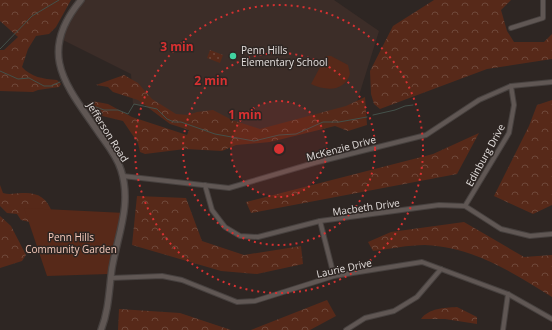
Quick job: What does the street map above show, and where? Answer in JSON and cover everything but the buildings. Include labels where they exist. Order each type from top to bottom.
[{"type":"street","name":"Jefferson Road","points":[[81,0],[62,28],[58,43],[58,61],[67,84],[114,155],[123,176],[126,200],[125,211],[110,278],[108,307],[101,330]]},
{"type":"street","points":[[511,28],[543,18],[543,0]]},
{"type":"street","name":"McKenzie Drive","points":[[123,176],[229,188],[314,163],[426,135],[479,100],[511,86],[552,82]]},
{"type":"street","name":"Edinburg Drive","points":[[465,206],[508,133],[514,105],[511,86]]},
{"type":"street","name":"Macbeth Drive","points":[[205,186],[212,210],[225,227],[240,236],[258,237],[320,221],[439,205],[465,206]]},
{"type":"street","points":[[465,206],[501,229],[530,236],[552,234]]},
{"type":"street","points":[[320,221],[334,276]]},
{"type":"street","name":"Laurie Drive","points":[[110,278],[162,276],[182,280],[237,302],[254,301],[334,276],[422,262],[508,294],[552,319]]},
{"type":"street","points":[[346,330],[365,318],[394,312],[417,297],[441,269]]},
{"type":"street","points":[[503,330],[508,294]]},
{"type":"shaded area","name":"Penn Hills Elementary School","points":[[81,0],[334,0],[379,31],[352,118],[254,141],[146,105],[133,105],[131,74],[59,38]]},
{"type":"green space","points":[[0,0],[71,0],[56,27],[49,34],[36,36],[28,49],[22,67],[29,73],[38,77],[57,80],[61,84],[59,87],[33,92],[0,91],[0,50],[4,50],[18,37],[0,21]]},
{"type":"green space","points":[[434,0],[511,0],[501,10],[507,31],[514,42],[544,42],[552,34],[552,59],[487,69],[380,109],[374,104],[371,94],[370,71],[393,26]]},
{"type":"green space","points":[[210,50],[223,55],[220,63],[207,58]]},
{"type":"green space","points":[[326,56],[331,56],[348,65],[350,74],[347,80],[339,87],[328,89],[311,84]]},
{"type":"green space","points":[[124,75],[138,83],[152,99],[176,114],[188,115],[213,110],[232,120],[260,129],[346,106],[365,97],[367,125],[348,131],[335,126],[270,142],[236,145],[222,151],[185,149],[145,154],[140,152],[138,143],[123,121],[94,114],[88,107],[92,101],[108,104],[132,117],[187,135],[189,130],[170,124],[138,100],[113,92],[108,87],[96,85]]},
{"type":"green space","points":[[552,100],[552,205],[533,214],[494,196],[529,126],[537,105]]},
{"type":"green space","points":[[479,133],[457,174],[251,213],[246,202],[433,154]]},
{"type":"green space","points":[[0,185],[3,193],[28,193],[41,197],[45,200],[52,212],[34,223],[21,220],[17,214],[7,213],[0,206]]},
{"type":"green space","points":[[137,196],[186,198],[202,241],[244,255],[301,246],[303,264],[257,274],[221,271],[132,245]]},
{"type":"green space","name":"Penn Hills Community Garden","points":[[24,208],[125,213],[109,274],[47,276]]},
{"type":"green space","points":[[0,216],[11,226],[26,255],[22,261],[0,268]]},
{"type":"green space","points":[[464,222],[524,257],[552,255],[552,297],[492,262],[459,250],[425,245],[373,251],[368,242],[391,232]]},
{"type":"green space","points":[[327,300],[336,316],[310,330],[251,330]]},
{"type":"green space","points":[[457,307],[477,317],[477,324],[445,319],[421,319],[424,315],[432,311],[442,308]]},
{"type":"green space","points":[[119,309],[180,313],[231,330],[118,330]]},
{"type":"waterway","points":[[0,49],[32,16],[59,0]]},
{"type":"waterway","points":[[0,71],[18,79],[29,78],[44,86],[51,86],[60,82]]},
{"type":"waterway","points":[[88,104],[104,110],[118,110],[128,114],[134,104],[157,109],[167,119],[174,122],[181,122],[215,134],[254,141],[279,135],[296,134],[323,122],[339,122],[367,117]]},
{"type":"waterway","points":[[373,115],[413,105]]},
{"type":"place","name":"Penn Hills Elementary School","points":[[233,56]]}]
